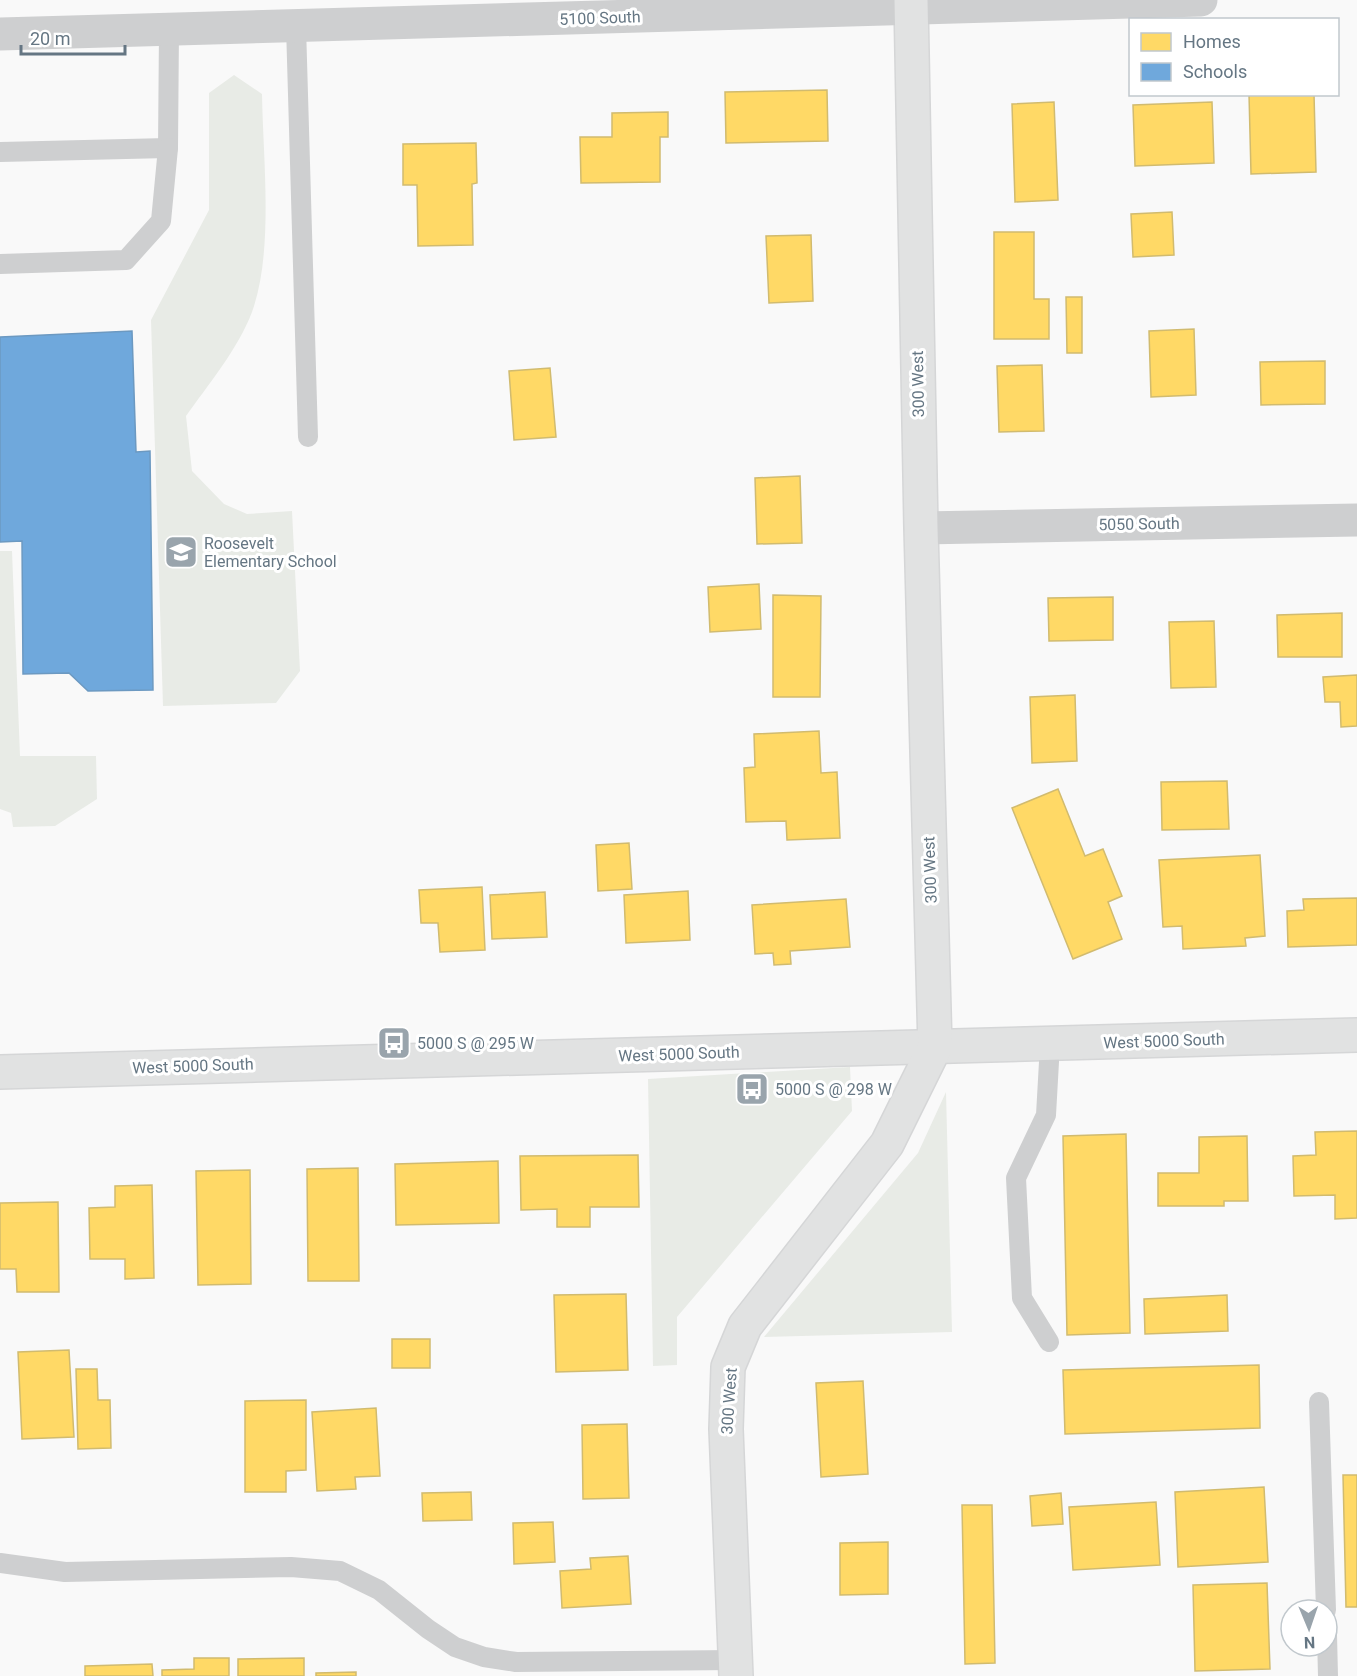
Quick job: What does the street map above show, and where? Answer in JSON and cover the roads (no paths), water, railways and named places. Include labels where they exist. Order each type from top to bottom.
[{"type":"main road","name":"300 West","points":[[735,1668],[726,1429],[728,1367],[745,1326],[887,1144],[935,1047],[921,528],[911,4]]},
{"type":"main road","name":"West 5000 South","points":[[0,1072],[1357,1035]]},
{"type":"street","name":"5100 South","points":[[0,34],[911,4],[1201,0]]},
{"type":"street","name":"5050 South","points":[[921,528],[1357,520]]},
{"type":"lane","points":[[296,26],[308,437]]},
{"type":"lane","points":[[0,264],[126,260],[161,221],[168,148],[169,29]]},
{"type":"lane","points":[[0,152],[168,148]]},
{"type":"lane","points":[[1049,1342],[1023,1298],[1016,1178],[1046,1114],[1050,1044]]},
{"type":"lane","points":[[1319,1402],[1326,1598]]},
{"type":"lane","points":[[0,1563],[65,1572],[291,1567],[340,1571],[379,1590],[428,1629],[455,1647],[484,1657],[516,1662],[735,1668]]},
{"type":"lane","points":[[1328,1658],[1328,1676]]},
{"type":"place","name":"Roosevelt Elementary School","points":[[181,552]]},
{"type":"place","name":"5000 S @ 295 W","points":[[394,1043]]},
{"type":"place","name":"5000 S @ 298 W","points":[[752,1089]]}]
